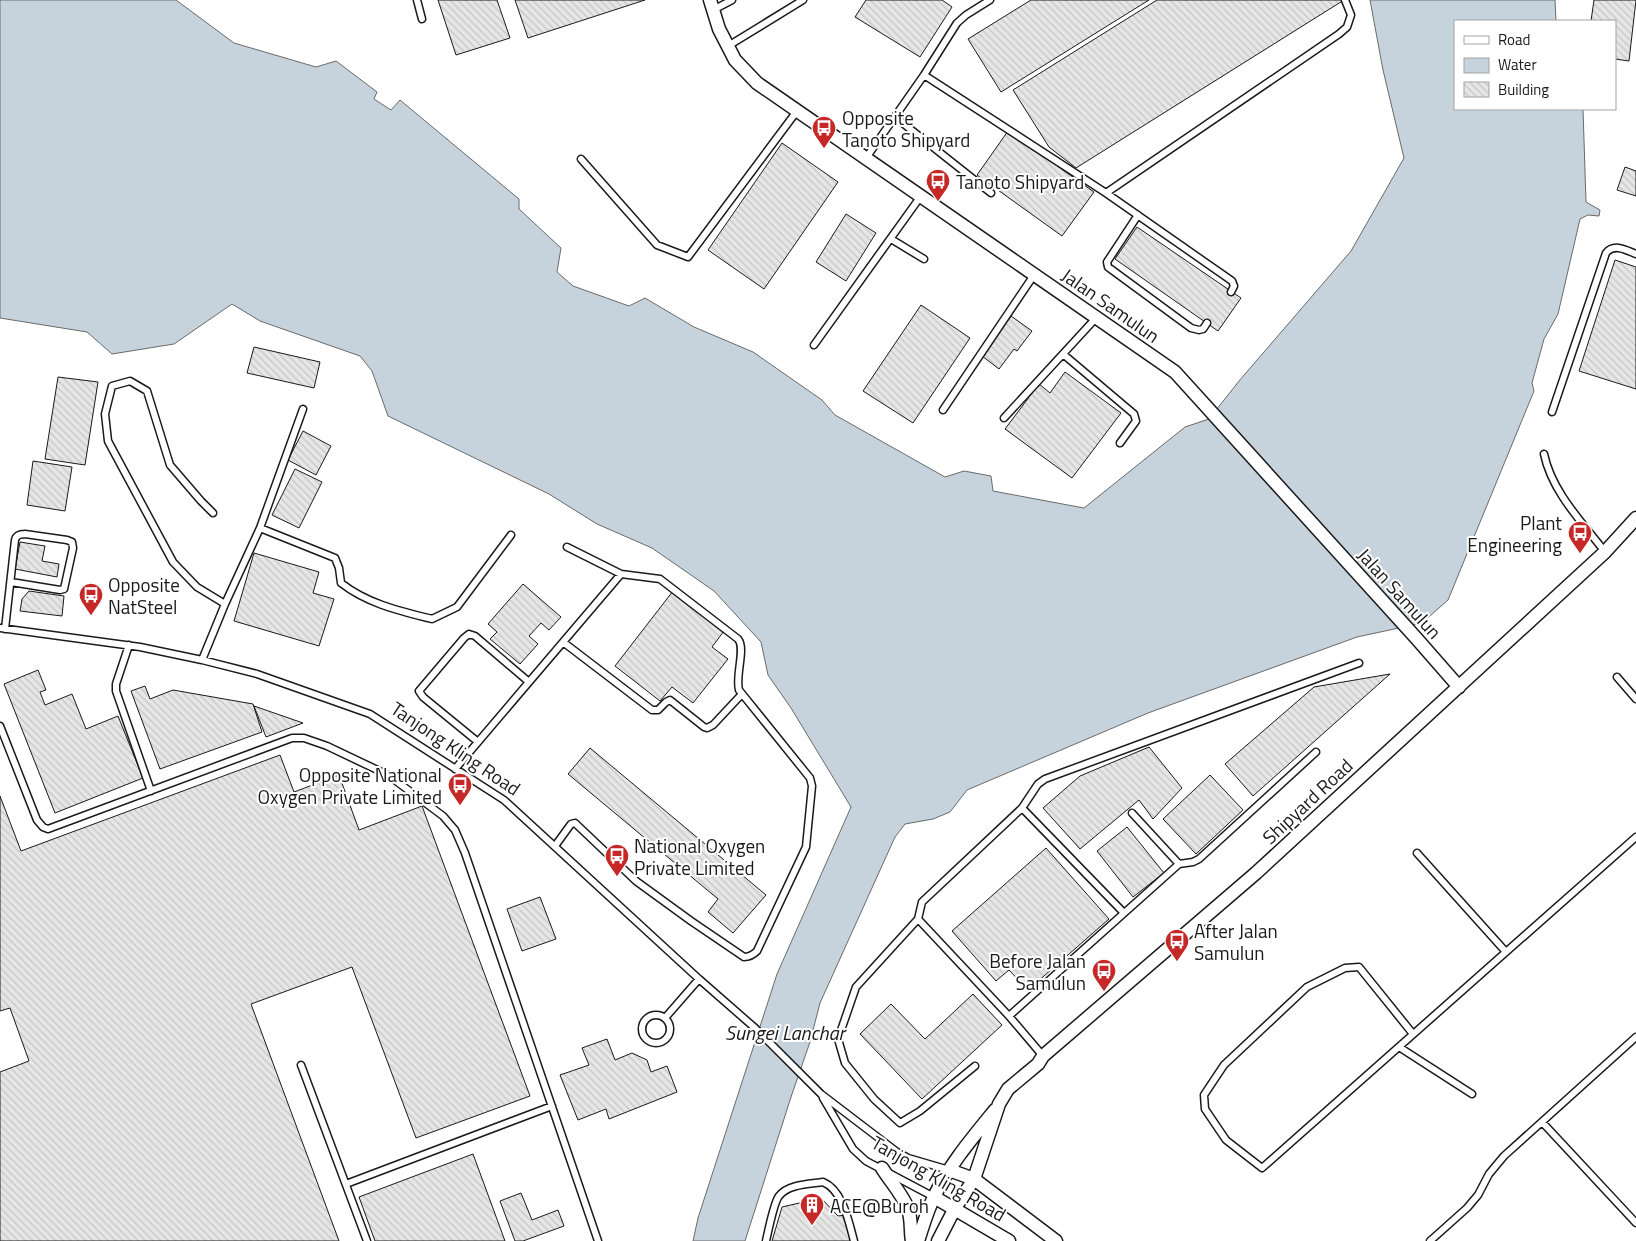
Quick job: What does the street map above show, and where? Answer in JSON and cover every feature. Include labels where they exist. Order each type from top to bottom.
[{"type":"street","name":"Jalan Samulun","points":[[711,5],[719,29],[735,60],[757,83],[1175,372],[1417,639],[1458,687]]},
{"type":"street","name":"Shipyard Road","points":[[938,1241],[955,1208],[974,1180],[1000,1104],[1008,1089],[1038,1064],[1042,1056],[1256,873],[1605,552],[1636,518]]},
{"type":"street","name":"Shipyard Road","points":[[918,1241],[934,1197],[949,1170],[1000,1104]]},
{"type":"street","points":[[882,1168],[908,1208],[912,1225],[912,1241]]},
{"type":"street","name":"Tanjong Kling Road","points":[[949,1170],[974,1180],[1056,1241]]},
{"type":"street","name":"Tanjong Kling Road","points":[[934,1197],[1009,1241]]},
{"type":"lane","points":[[417,0],[422,19]]},
{"type":"lane","points":[[711,5],[732,0]]},
{"type":"lane","points":[[728,46],[803,0]]},
{"type":"lane","points":[[866,158],[924,75],[957,23],[990,0]]},
{"type":"lane","points":[[1106,192],[1339,34],[1346,27],[1351,15],[1345,0]]},
{"type":"lane","points":[[924,75],[1106,192],[1232,281],[1234,286],[1231,292]]},
{"type":"lane","points":[[581,159],[657,245],[688,257],[797,111]]},
{"type":"lane","points":[[895,116],[992,193]]},
{"type":"lane","points":[[814,345],[921,196]]},
{"type":"lane","points":[[1138,215],[1107,262],[1108,267],[1192,328],[1203,329],[1208,323]]},
{"type":"lane","points":[[891,238],[924,259]]},
{"type":"lane","points":[[1552,412],[1606,253],[1615,247],[1636,254]]},
{"type":"lane","points":[[943,410],[1034,275]]},
{"type":"lane","points":[[1004,418],[1096,318]]},
{"type":"lane","points":[[1063,354],[1134,414],[1136,421],[1120,443]]},
{"type":"lane","points":[[213,513],[170,465],[147,391],[130,381],[112,386],[105,414],[108,441],[173,562],[197,588],[225,604]]},
{"type":"lane","points":[[202,660],[260,528],[303,409]]},
{"type":"lane","points":[[1544,454],[1546,463],[1560,493],[1605,552]]},
{"type":"lane","points":[[260,528],[335,558],[339,568],[341,583],[351,591],[388,608],[432,619],[456,607],[511,535]]},
{"type":"lane","points":[[3,628],[15,540],[17,536],[24,534],[72,542],[73,548],[64,589],[60,590],[10,582]]},
{"type":"lane","points":[[554,846],[571,824],[576,823],[636,880],[744,957],[752,956],[757,951],[806,847],[812,786],[810,778],[739,690],[737,680],[742,646],[738,639],[660,579],[621,574],[567,547]]},
{"type":"lane","points":[[455,769],[621,574]]},
{"type":"lane","name":"Tanjong Kling Road","points":[[3,628],[129,645],[202,660],[257,674],[370,714],[504,800],[755,1028],[821,1094],[897,1152],[908,1158],[949,1170]]},
{"type":"lane","points":[[478,742],[422,697],[419,691],[464,638],[469,634],[475,636],[530,682]]},
{"type":"lane","points":[[563,642],[652,710],[658,710],[670,700],[707,728],[713,725],[742,694]]},
{"type":"lane","points":[[129,645],[116,684],[116,691],[151,791]]},
{"type":"lane","points":[[975,1066],[920,1111],[900,1123],[874,1099],[844,1063],[838,1039],[856,987],[918,919],[922,902],[1022,808],[1038,784],[1045,779],[1359,663]]},
{"type":"lane","points":[[1617,677],[1636,699]]},
{"type":"lane","points":[[0,726],[37,820],[43,827],[48,829],[292,738],[304,738],[327,746],[388,775],[443,816],[455,830],[465,853],[598,1241]]},
{"type":"lane","points":[[1008,1016],[1179,864],[1199,859],[1316,752]]},
{"type":"lane","points":[[1022,808],[1124,913]]},
{"type":"lane","points":[[1132,813],[1179,864]]},
{"type":"lane","points":[[1413,1034],[1359,967],[1345,968],[1307,987],[1224,1065],[1204,1095],[1205,1109],[1226,1140],[1262,1168],[1636,837]]},
{"type":"lane","points":[[1417,853],[1506,952]]},
{"type":"lane","points":[[918,919],[1008,1016],[1042,1056]]},
{"type":"lane","points":[[665,1018],[699,978]]},
{"type":"lane","points":[[656,1014],[665,1018],[670,1026],[668,1036],[655,1043],[646,1040],[641,1031],[646,1017],[656,1014]]},
{"type":"lane","points":[[1430,1241],[1478,1195],[1495,1166],[1636,1037]]},
{"type":"lane","points":[[1399,1047],[1472,1094]]},
{"type":"lane","points":[[301,1065],[367,1241]]},
{"type":"lane","name":"Tanjong Kling Road","points":[[821,1094],[854,1150],[866,1161],[934,1197]]},
{"type":"lane","points":[[346,1184],[552,1106]]},
{"type":"lane","points":[[1542,1122],[1636,1223]]},
{"type":"lane","points":[[766,1241],[778,1197],[784,1191],[793,1188],[823,1182],[832,1187],[844,1206],[854,1241]]},
{"type":"water","name":"Sungei Lanchar","points":[[0,0],[176,0],[234,43],[316,67],[336,61],[377,92],[374,99],[391,110],[400,100],[519,199],[519,209],[561,248],[557,272],[573,286],[629,306],[645,298],[694,327],[753,352],[822,400],[835,415],[945,477],[964,471],[991,476],[993,491],[1084,508],[1185,427],[1209,419],[1239,381],[1351,251],[1404,158],[1383,70],[1370,0],[1555,0],[1556,20],[1454,20],[1454,110],[1583,110],[1586,202],[1600,210],[1599,216],[1588,215],[1580,219],[1558,314],[1544,339],[1532,383],[1534,391],[1448,600],[1422,623],[1357,637],[1148,713],[967,790],[950,812],[933,819],[905,824],[895,837],[820,1003],[810,1042],[745,1241],[693,1241],[698,1218],[777,974],[851,807],[791,708],[768,675],[761,642],[714,591],[652,548],[597,524],[549,494],[388,416],[372,371],[360,356],[260,321],[232,304],[174,344],[112,354],[87,332],[0,318]]},
{"type":"building","points":[[438,0],[497,0],[510,38],[456,55]]},
{"type":"building","points":[[515,0],[645,0],[528,38]]},
{"type":"building","points":[[866,0],[942,0],[952,7],[920,57],[855,17]]},
{"type":"building","points":[[1031,0],[1149,0],[1001,92],[968,39]]},
{"type":"building","points":[[1157,0],[1344,0],[1076,168],[1049,147],[1013,90]]},
{"type":"building","points":[[1594,0],[1636,0],[1629,61],[1616,59],[1616,20],[1591,20]]},
{"type":"building","points":[[1008,131],[1094,192],[1062,236],[977,175]]},
{"type":"building","points":[[782,143],[838,182],[764,289],[708,250]]},
{"type":"building","points":[[1625,167],[1636,171],[1636,196],[1617,190]]},
{"type":"building","points":[[846,214],[876,233],[846,281],[816,262]]},
{"type":"building","points":[[1137,227],[1241,298],[1218,331],[1115,259]]},
{"type":"building","points":[[1615,260],[1636,267],[1636,389],[1579,371]]},
{"type":"building","points":[[921,305],[970,338],[913,423],[863,391]]},
{"type":"building","points":[[1011,316],[1032,331],[1017,351],[1014,349],[999,369],[982,356]]},
{"type":"building","points":[[254,347],[320,362],[314,388],[247,373]]},
{"type":"building","points":[[1065,372],[1121,413],[1072,478],[1005,429],[1039,384],[1050,393]]},
{"type":"building","points":[[58,377],[98,382],[85,465],[45,459]]},
{"type":"building","points":[[303,431],[331,446],[316,475],[288,460]]},
{"type":"building","points":[[33,461],[72,467],[65,511],[27,505]]},
{"type":"building","points":[[295,469],[322,482],[299,528],[272,515]]},
{"type":"building","points":[[20,542],[45,546],[42,561],[59,564],[57,577],[15,569]]},
{"type":"building","points":[[254,553],[319,572],[313,593],[334,599],[319,646],[234,621]]},
{"type":"building","points":[[523,584],[561,617],[549,630],[541,623],[529,636],[538,644],[520,664],[490,639],[497,632],[488,624]]},
{"type":"building","points":[[29,591],[64,596],[62,616],[20,611],[22,599]]},
{"type":"building","points":[[673,591],[724,631],[712,647],[728,659],[693,703],[672,687],[660,701],[615,666]]},
{"type":"building","points":[[38,670],[46,690],[40,692],[45,705],[72,694],[86,729],[118,716],[143,778],[55,813],[4,684]]},
{"type":"building","points":[[1390,674],[1253,796],[1225,764],[1314,687]]},
{"type":"building","points":[[145,686],[150,699],[173,690],[253,704],[262,732],[160,769],[131,691]]},
{"type":"building","points":[[254,706],[303,723],[266,737]]},
{"type":"building","points":[[1149,747],[1182,788],[1153,819],[1139,800],[1080,849],[1043,808],[1080,776]]},
{"type":"building","points":[[590,748],[766,895],[733,933],[708,912],[718,899],[568,774]]},
{"type":"building","points":[[280,755],[294,792],[339,775],[359,830],[422,806],[530,1096],[416,1138],[352,967],[251,1004],[339,1241],[0,1241],[0,1072],[29,1061],[10,1008],[0,1011],[0,796],[21,851]]},
{"type":"building","points":[[1210,775],[1243,810],[1196,854],[1163,819]]},
{"type":"building","points":[[1127,827],[1164,873],[1133,897],[1097,851]]},
{"type":"building","points":[[1046,848],[1109,919],[1028,990],[1009,970],[996,981],[952,931]]},
{"type":"building","points":[[540,897],[556,939],[522,951],[507,909]]},
{"type":"building","points":[[973,994],[1002,1025],[922,1099],[860,1034],[891,1004],[925,1039]]},
{"type":"building","points":[[607,1039],[615,1060],[632,1053],[647,1060],[651,1072],[667,1066],[677,1092],[609,1119],[606,1109],[578,1120],[560,1075],[589,1065],[582,1048]]},
{"type":"building","points":[[473,1154],[505,1241],[375,1241],[359,1197]]},
{"type":"building","points":[[521,1193],[532,1220],[558,1210],[564,1226],[523,1241],[515,1241],[500,1201]]},
{"type":"building","name":"ACE@Buroh","points":[[821,1198],[838,1216],[845,1215],[851,1241],[772,1241],[782,1207]]},
{"type":"place","name":"Opposite Tanoto Shipyard","points":[[824,149]]},
{"type":"place","name":"Tanoto Shipyard","points":[[938,202]]},
{"type":"place","name":"Plant Engineering","points":[[1580,554]]},
{"type":"place","name":"Opposite NatSteel","points":[[91,616]]},
{"type":"place","name":"Opposite National Oxygen Private Limited","points":[[460,806]]},
{"type":"place","name":"National Oxygen Private Limited","points":[[617,877]]},
{"type":"place","name":"After Jalan Samulun","points":[[1177,962]]},
{"type":"place","name":"Before Jalan Samulun","points":[[1104,992]]},
{"type":"place","name":"ACE@Buroh","points":[[812,1226]]}]
